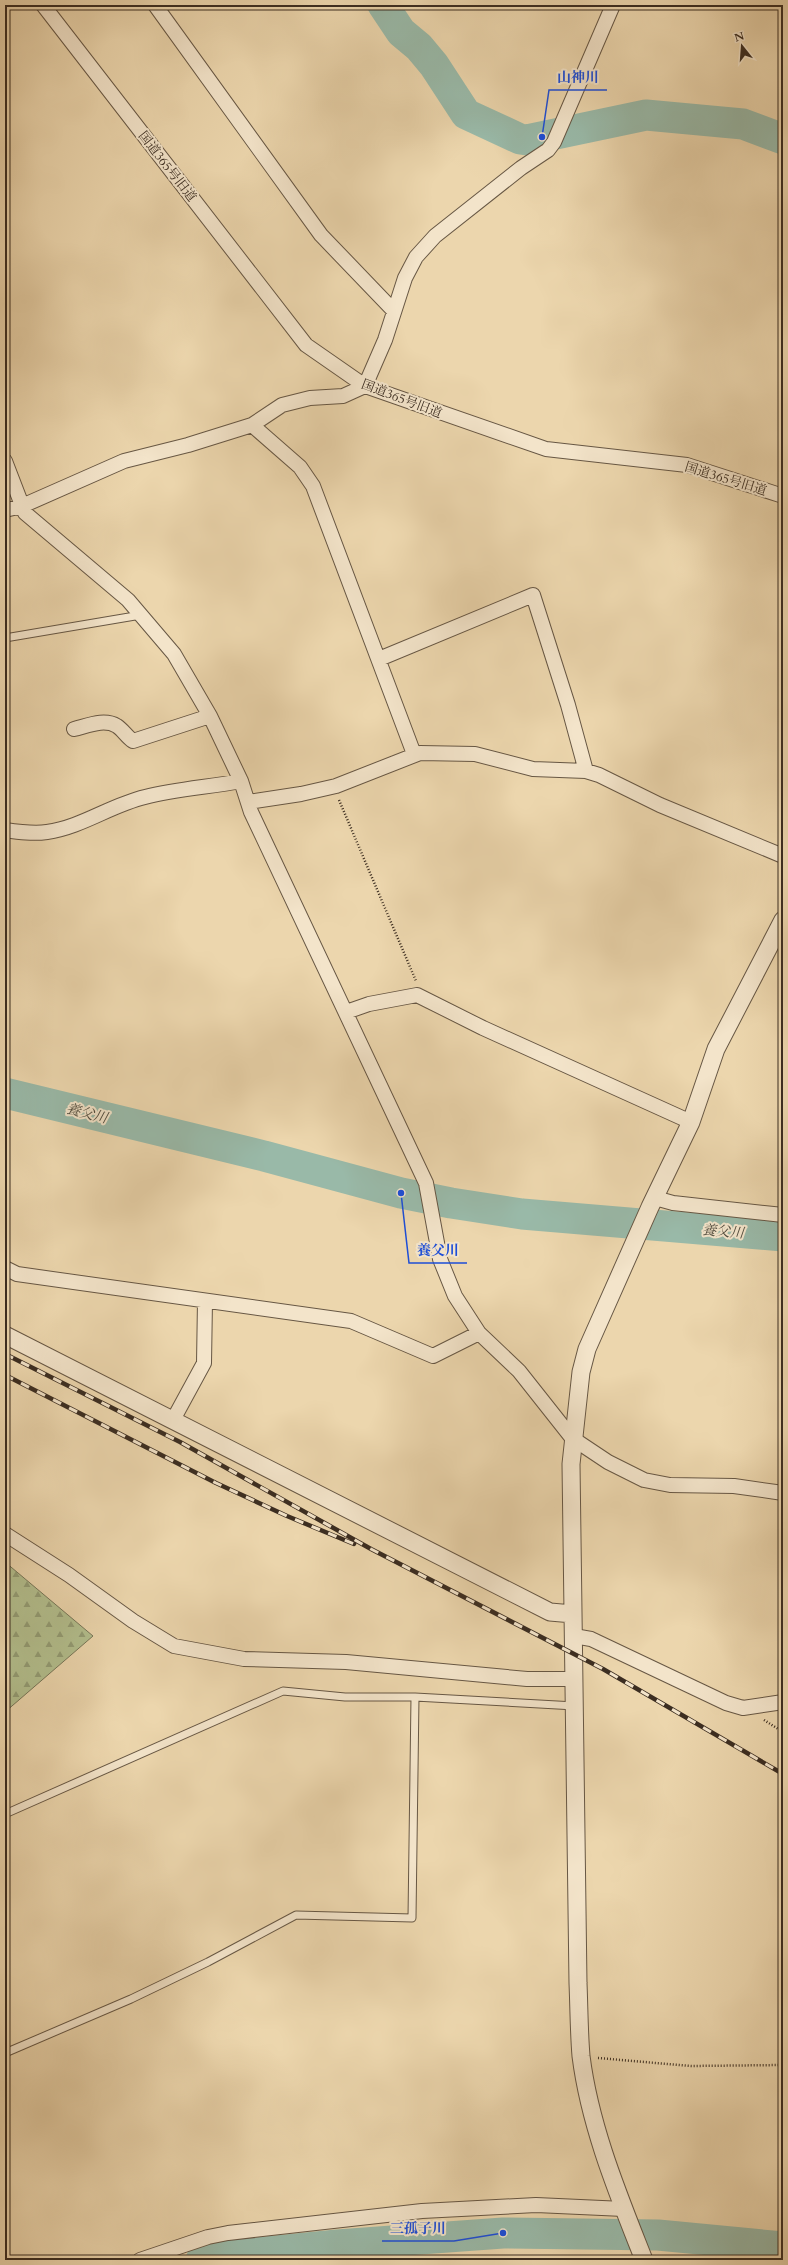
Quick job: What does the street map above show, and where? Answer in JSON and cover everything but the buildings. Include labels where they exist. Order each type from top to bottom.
[{"type":"street","name":"国道365号旧道","points":[[44,5],[306,345],[365,386],[546,449],[687,464],[783,496]]},
{"type":"street","points":[[155,5],[321,235],[394,310]]},
{"type":"street","points":[[5,510],[22,506],[124,461],[188,445],[252,425],[282,404],[310,398],[343,396],[365,386],[385,340],[405,278],[416,257],[435,236],[520,168],[548,150],[554,142],[613,5]]},
{"type":"street","points":[[252,425],[300,467],[313,486],[414,754]]},
{"type":"street","points":[[5,462],[25,513],[103,578],[143,615],[174,654],[210,716],[241,781],[254,819],[426,1183],[440,1259],[455,1296],[479,1333],[519,1371],[572,1438],[608,1462],[644,1480],[670,1485],[734,1486],[783,1493]]},
{"type":"street","points":[[379,659],[533,595],[568,705],[586,772]]},
{"type":"street","points":[[74,729],[97,723],[108,723],[116,726],[133,741],[210,716]]},
{"type":"street","points":[[248,802],[301,794],[336,786],[414,754],[476,754],[499,758],[503,762],[533,769],[586,772],[599,775],[660,805],[783,856]]},
{"type":"street","points":[[5,830],[26,833],[47,832],[71,826],[129,801],[146,796],[241,781]]},
{"type":"street","points":[[642,2255],[604,2155],[588,2095],[581,2056],[578,1983],[572,1438],[581,1372],[587,1349],[653,1202],[691,1122],[716,1048],[783,920]]},
{"type":"street","points":[[346,1012],[369,1004],[417,995],[484,1028],[691,1122]]},
{"type":"street","points":[[653,1202],[783,1214]]},
{"type":"street","points":[[5,1268],[17,1274],[351,1321],[432,1356],[479,1333]]},
{"type":"street","points":[[173,1420],[204,1363],[205,1301]]},
{"type":"street","points":[[5,1335],[550,1612],[573,1614]]},
{"type":"street","points":[[5,1534],[69,1575],[132,1621],[174,1646],[244,1659],[346,1662],[527,1679],[575,1679]]},
{"type":"street","points":[[574,1636],[591,1639],[726,1703],[743,1708],[783,1702]]},
{"type":"street","points":[[140,2260],[208,2237],[228,2233],[422,2211],[536,2205],[624,2209]]},
{"type":"lane","points":[[5,638],[143,615]]},
{"type":"lane","points":[[5,1814],[283,1691],[346,1697],[415,1697],[575,1706]]},
{"type":"lane","points":[[5,2053],[180,1976],[296,1915],[412,1918],[415,1697]]},
{"type":"path","points":[[336,786],[341,805],[416,979],[417,995]]},
{"type":"path","points":[[581,2056],[691,2066],[783,2065]]},
{"type":"green space","points":[[5,1562],[93,1636],[5,1712]]},
{"type":"waterway","points":[[383,5],[401,32],[419,47],[434,65],[466,114],[520,139],[527,140],[646,115],[743,124],[783,139]]},
{"type":"waterway","name":"養父川","points":[[5,1093],[264,1156],[401,1193],[451,1203],[522,1214],[783,1236]]},
{"type":"waterway","points":[[201,2260],[223,2256],[337,2245],[503,2233],[658,2235],[783,2247]]},
{"type":"railway","points":[[5,1354],[180,1442],[371,1549],[603,1669],[783,1774]]},
{"type":"railway","points":[[5,1375],[216,1483],[287,1516],[354,1544]]},
{"type":"place","name":"山神川","points":[[542,137]]},
{"type":"place","name":"養父川","points":[[401,1193]]},
{"type":"place","name":"三孤子川","points":[[503,2233]]}]
